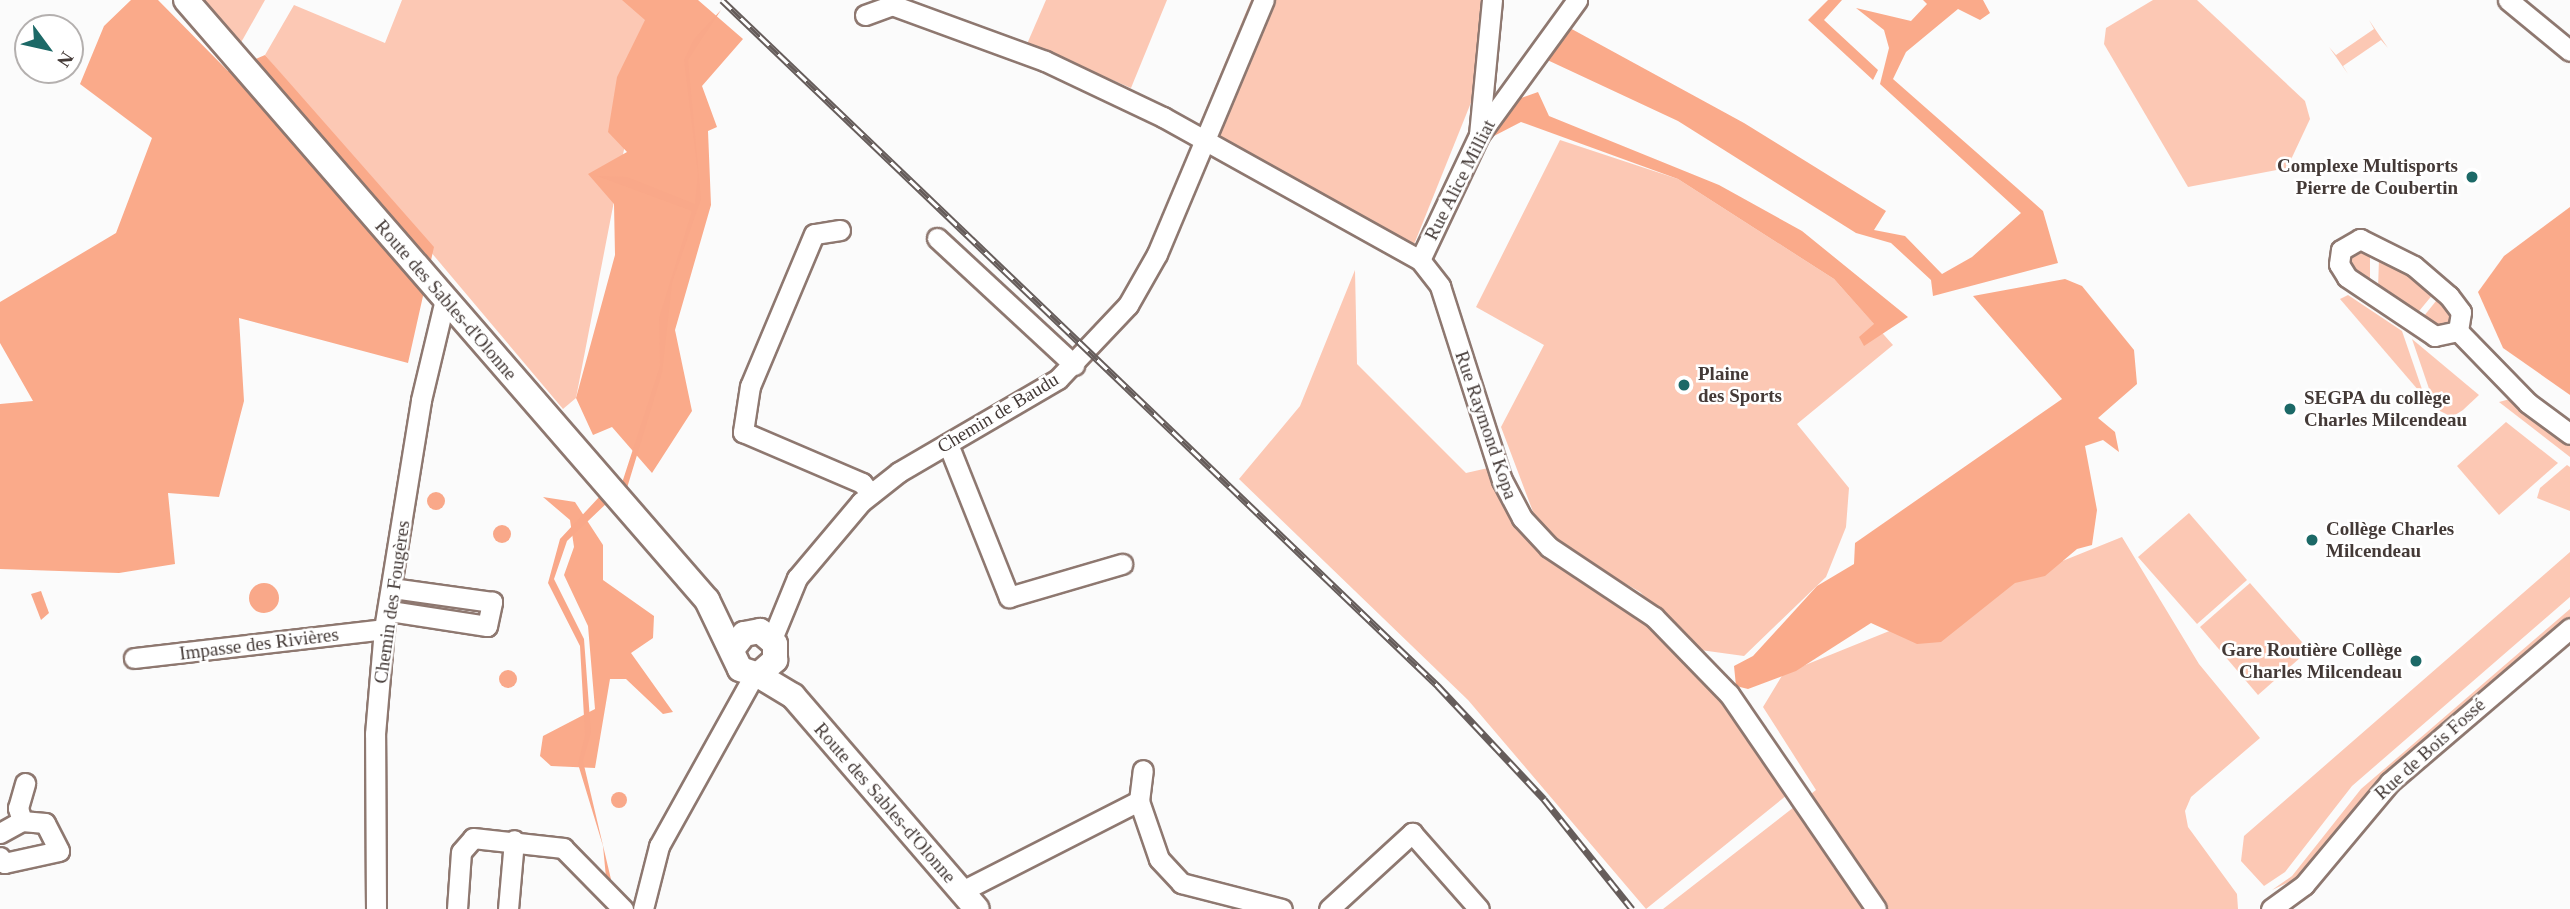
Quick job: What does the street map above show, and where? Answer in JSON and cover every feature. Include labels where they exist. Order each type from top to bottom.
[{"type":"main road","name":"Route des Sables-d'Olonne","points":[[187,0],[970,900]]},
{"type":"street","name":"Chemin de Baudu","points":[[643,909],[651,864],[734,706],[754,653],[780,606],[822,542],[871,494],[1073,365],[1141,284],[1204,144],[1264,0]]},
{"type":"street","points":[[1479,135],[1492,0]]},
{"type":"street","name":"Rue Alice Milliat","points":[[1420,260],[1479,135],[1577,0]]},
{"type":"street","points":[[2508,0],[2570,51]]},
{"type":"street","name":"Rue Raymond Kopa","points":[[865,15],[892,5],[1045,61],[1163,117],[1204,144],[1352,217],[1420,260],[1440,286],[1502,480],[1522,518],[1549,547],[1654,617],[1729,694],[1876,909]]},
{"type":"street","points":[[840,230],[814,234],[751,386],[743,432],[862,483],[871,494]]},
{"type":"street","points":[[937,238],[1073,365]]},
{"type":"street","points":[[2458,331],[2435,336],[2347,277],[2339,264],[2344,245],[2360,239],[2414,266],[2457,305],[2458,331],[2528,403],[2570,434]]},
{"type":"street","name":"Chemin des Fougères","points":[[376,909],[375,734],[387,620],[421,400],[445,299]]},
{"type":"street","points":[[948,444],[1009,597],[1122,564]]},
{"type":"street","name":"Impasse des Rivières","points":[[134,658],[387,620],[487,626],[492,602],[393,588]]},
{"type":"street","name":"Rue de Bois Fossé","points":[[2271,909],[2304,886],[2390,782],[2570,628]]},
{"type":"street","points":[[1143,770],[1139,801],[1158,859],[1181,883],[1282,909]]},
{"type":"street","points":[[23,821],[18,808],[25,783]]},
{"type":"street","points":[[970,900],[1139,801]]},
{"type":"street","points":[[0,834],[23,821],[45,822],[59,851],[4,863],[0,857]]},
{"type":"street","points":[[1329,909],[1412,833],[1479,909]]},
{"type":"street","points":[[508,909],[514,840]]},
{"type":"street","points":[[457,909],[465,842],[514,840],[563,848],[623,909]]},
{"type":"shaded area","points":[[131,0],[158,0],[228,71],[265,55],[434,247],[408,363],[239,318],[244,401],[219,497],[168,493],[175,564],[119,573],[0,569],[0,404],[33,401],[0,343],[0,302],[116,233],[152,138],[80,84],[84,84],[84,74],[104,26]]},
{"type":"shaded area","points":[[198,0],[265,0],[239,46]]},
{"type":"shaded area","points":[[402,0],[623,0],[649,20],[576,398],[563,409],[265,55],[294,5],[385,43]]},
{"type":"shaded area","points":[[622,0],[698,0],[743,39],[702,86],[717,127],[708,131],[711,205],[675,330],[692,411],[652,473],[612,427],[593,435],[576,398],[615,255],[614,204],[588,174],[627,152],[608,132],[617,77],[645,20]]},
{"type":"shaded area","points":[[1046,0],[1167,0],[1131,88],[1027,44]]},
{"type":"shaded area","points":[[1251,0],[1481,0],[1472,100],[1413,247],[1218,143],[1200,123]]},
{"type":"shaded area","points":[[1828,0],[1842,0],[1824,20],[1878,70],[1873,80],[1808,20]]},
{"type":"shaded area","points":[[1923,0],[1983,0],[1990,13],[1980,20],[1958,9],[1906,52],[1893,79],[2043,211],[2058,263],[1933,296],[1931,280],[1891,243],[1856,233],[1678,121],[1543,58],[1568,27],[1744,123],[1886,211],[1874,230],[1905,236],[1942,274],[1972,257],[2021,213],[1880,84],[1889,48],[1884,30],[1856,8],[1911,21],[1927,4]]},
{"type":"shaded area","points":[[2153,0],[2197,0],[2305,101],[2310,119],[2287,168],[2188,187],[2104,44],[2106,28]]},
{"type":"shaded area","points":[[721,10],[688,60],[701,199],[672,283],[662,373],[627,488],[622,483],[660,366],[659,318],[692,211],[597,176],[627,177],[695,204],[698,174],[684,60],[694,39]]},
{"type":"shaded area","points":[[2369,20],[2388,48],[2381,40],[2343,66],[2348,74],[2329,47],[2336,55],[2374,29]]},
{"type":"shaded area","points":[[1538,92],[1549,116],[1719,185],[1802,231],[1908,317],[1864,346],[1859,337],[1874,324],[1834,279],[1678,179],[1521,122],[1492,137],[1521,98]]},
{"type":"shaded area","name":"Plaine des Sports","points":[[1560,140],[1678,179],[1834,279],[1893,345],[1797,424],[1849,488],[1846,527],[1826,577],[1744,656],[1693,649],[1640,592],[1559,546],[1538,525],[1501,427],[1544,345],[1476,307]]},
{"type":"shaded area","points":[[2570,207],[2570,395],[2503,348],[2478,292],[2504,256]]},
{"type":"shaded area","points":[[2370,247],[2370,286],[2350,272],[2345,253]]},
{"type":"shaded area","points":[[2379,258],[2434,293],[2415,316],[2388,290],[2378,289]]},
{"type":"shaded area","points":[[1355,270],[1357,364],[1466,473],[1488,468],[1505,507],[1535,545],[1623,600],[1705,677],[1792,791],[1646,909],[1468,700],[1239,479],[1300,406]]},
{"type":"shaded area","points":[[2065,279],[2082,286],[2134,350],[2137,384],[2098,418],[2115,432],[2119,452],[2103,440],[2085,446],[2097,510],[2092,545],[2077,549],[2045,576],[2015,583],[1941,642],[1917,644],[1871,623],[1796,671],[1748,689],[1736,686],[1734,666],[1753,656],[1817,586],[1854,564],[1855,543],[2062,399],[1973,296]]},
{"type":"shaded area","points":[[2348,295],[2402,331],[2425,398],[2340,299]]},
{"type":"shaded area","points":[[2440,296],[2456,310],[2452,330],[2420,321]]},
{"type":"shaded area","points":[[2412,339],[2479,395],[2452,417],[2436,409]]},
{"type":"shaded area","points":[[2510,399],[2570,445],[2570,457],[2499,402]]},
{"type":"shaded area","points":[[2506,422],[2558,463],[2499,515],[2457,466]]},
{"type":"shaded area","points":[[2567,465],[2570,467],[2570,511],[2537,498],[2540,488]]},
{"type":"shaded area","points":[[436,492],[442,495],[445,501],[442,507],[436,510],[430,507],[427,501],[430,495]]},
{"type":"shaded area","points":[[601,495],[608,502],[567,541],[554,579],[584,639],[591,733],[583,761],[614,892],[607,888],[603,846],[578,764],[585,735],[580,646],[548,583],[560,539]]},
{"type":"shaded area","points":[[543,497],[575,502],[603,545],[603,580],[654,616],[653,638],[631,653],[673,712],[663,714],[626,679],[610,679],[595,768],[551,766],[540,756],[543,736],[595,709],[588,626],[564,575],[574,547],[570,520]]},
{"type":"shaded area","points":[[2189,513],[2247,580],[2197,624],[2138,557]]},
{"type":"shaded area","points":[[498,525],[506,525],[511,534],[509,541],[498,543],[493,538],[493,530]]},
{"type":"shaded area","points":[[2122,537],[2199,664],[2260,738],[2191,797],[2185,811],[2188,827],[2237,894],[2238,909],[1663,909],[1816,790],[1763,707],[1783,674]]},
{"type":"shaded area","points":[[2570,552],[2570,597],[2352,786],[2285,872],[2264,886],[2241,861],[2244,836]]},
{"type":"shaded area","points":[[264,583],[275,587],[279,598],[275,609],[264,613],[253,609],[249,598],[253,587]]},
{"type":"shaded area","points":[[2250,583],[2309,650],[2258,695],[2200,627]]},
{"type":"shaded area","points":[[41,591],[49,613],[41,620],[31,594]]},
{"type":"shaded area","points":[[2570,609],[2570,620],[2370,791],[2304,875],[2272,890],[2292,876],[2361,789]]},
{"type":"shaded area","points":[[508,670],[514,673],[517,679],[514,685],[508,688],[502,685],[499,679],[502,673]]},
{"type":"shaded area","points":[[616,792],[622,792],[627,800],[625,806],[616,808],[611,803],[611,797]]},
{"type":"railway","points":[[722,0],[1438,686],[1544,799],[1632,909]]},
{"type":"place","name":"Complexe Multisports Pierre de Coubertin","points":[[2472,177]]},
{"type":"place","name":"Plaine des Sports","points":[[1684,385]]},
{"type":"place","name":"SEGPA du collège Charles Milcendeau","points":[[2290,409]]},
{"type":"place","name":"Collège Charles Milcendeau","points":[[2312,540]]},
{"type":"place","name":"Gare Routière Collège Charles Milcendeau","points":[[2416,661]]}]
